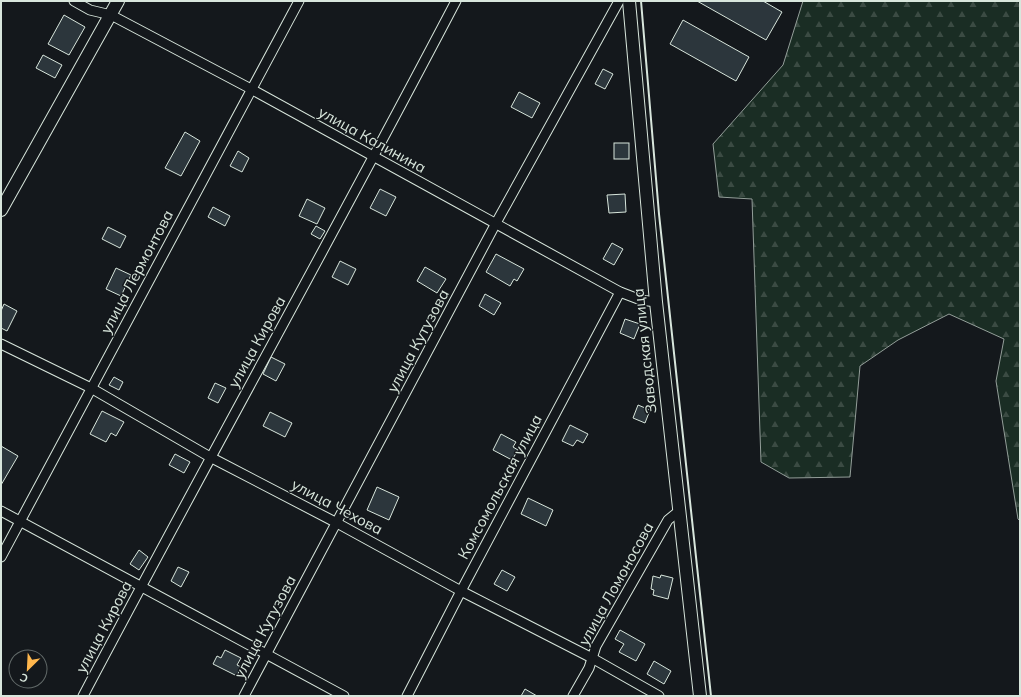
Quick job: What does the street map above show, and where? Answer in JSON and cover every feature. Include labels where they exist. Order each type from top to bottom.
[{"type":"street","name":"улица Калинина","points":[[74,1],[90,10],[111,15],[251,89],[620,292],[642,300],[656,302]]},
{"type":"street","points":[[1,210],[118,1]]},
{"type":"street","name":"улица Лермонтова","points":[[1,557],[299,1]]},
{"type":"street","name":"улица Кирова","points":[[83,696],[210,457],[374,158],[456,1]]},
{"type":"street","name":"улица Кутузова","points":[[244,696],[496,223],[620,1]]},
{"type":"street","name":"Заводская улица","points":[[629,1],[656,302],[700,696]]},
{"type":"street","name":"Комсомольская улица","points":[[407,696],[461,591],[620,292]]},
{"type":"street","name":"улица Чехова","points":[[1,344],[91,388],[210,457],[337,523],[461,591],[592,658],[659,696]]},
{"type":"street","points":[[1,511],[344,696]]},
{"type":"street","name":"улица Ломоносова","points":[[573,696],[589,668],[596,646],[668,520],[679,511]]},
{"type":"green space","points":[[803,1],[1020,1],[1020,521],[1018,519],[996,381],[1004,339],[949,314],[898,340],[860,366],[850,477],[789,478],[761,462],[752,199],[719,197],[713,144],[783,65]]},
{"type":"building","points":[[697,1],[763,1],[782,12],[766,40]]},
{"type":"building","points":[[64,15],[85,27],[69,55],[48,44]]},
{"type":"building","points":[[683,20],[749,57],[736,81],[670,44]]},
{"type":"building","points":[[43,55],[62,65],[55,78],[36,68]]},
{"type":"building","points":[[603,69],[613,74],[605,89],[595,84]]},
{"type":"building","points":[[519,92],[540,103],[532,118],[511,107]]},
{"type":"building","points":[[185,132],[200,141],[181,176],[165,168]]},
{"type":"building","points":[[614,143],[629,143],[629,159],[614,159]]},
{"type":"building","points":[[238,151],[249,158],[242,172],[230,166]]},
{"type":"building","points":[[380,189],[396,197],[386,216],[370,208]]},
{"type":"building","points":[[625,194],[626,212],[609,213],[607,195]]},
{"type":"building","points":[[307,199],[325,208],[317,224],[299,216]]},
{"type":"building","points":[[213,207],[230,216],[225,226],[208,217]]},
{"type":"building","points":[[316,226],[325,231],[320,239],[311,234]]},
{"type":"building","points":[[108,227],[126,236],[120,248],[102,239]]},
{"type":"building","points":[[612,243],[623,249],[614,265],[603,259]]},
{"type":"building","points":[[496,254],[524,269],[517,281],[514,279],[510,286],[486,272]]},
{"type":"building","points":[[340,261],[356,269],[348,285],[332,277]]},
{"type":"building","points":[[425,267],[446,279],[437,293],[417,281]]},
{"type":"building","points":[[116,268],[131,275],[121,296],[106,289]]},
{"type":"building","points":[[485,294],[501,303],[494,315],[479,306]]},
{"type":"building","points":[[4,304],[17,311],[7,331],[1,328],[1,311]]},
{"type":"building","points":[[625,319],[640,324],[634,339],[620,333]]},
{"type":"building","points":[[271,357],[285,364],[276,381],[263,374]]},
{"type":"building","points":[[114,377],[123,382],[119,390],[109,385]]},
{"type":"building","points":[[215,383],[226,388],[218,403],[208,398]]},
{"type":"building","points":[[638,405],[650,410],[645,423],[633,418]]},
{"type":"building","points":[[102,411],[124,422],[116,436],[111,433],[106,442],[90,434]]},
{"type":"building","points":[[270,412],[292,423],[285,437],[263,426]]},
{"type":"building","points":[[570,425],[588,434],[583,443],[577,440],[573,446],[562,441]]},
{"type":"building","points":[[501,434],[516,442],[513,447],[518,450],[512,460],[493,450]]},
{"type":"building","points":[[1,446],[18,456],[1,485]]},
{"type":"building","points":[[175,454],[190,462],[184,473],[169,465]]},
{"type":"building","points":[[377,487],[399,497],[389,520],[367,510]]},
{"type":"building","points":[[528,498],[553,510],[546,526],[521,514]]},
{"type":"building","points":[[139,550],[148,557],[139,570],[130,564]]},
{"type":"building","points":[[178,567],[189,572],[181,587],[171,581]]},
{"type":"building","points":[[502,570],[515,577],[507,591],[494,584]]},
{"type":"building","points":[[661,575],[673,578],[668,599],[653,595],[654,590],[651,589],[653,576],[660,578]]},
{"type":"building","points":[[620,630],[645,644],[636,661],[619,652],[624,644],[615,639]]},
{"type":"building","points":[[225,650],[241,658],[237,665],[241,667],[237,676],[213,664],[217,656],[221,658]]},
{"type":"building","points":[[654,661],[671,671],[664,684],[647,674]]},
{"type":"building","points":[[525,689],[537,696],[521,696]]},
{"type":"wall","points":[[641,1],[659,214],[711,696]]}]
